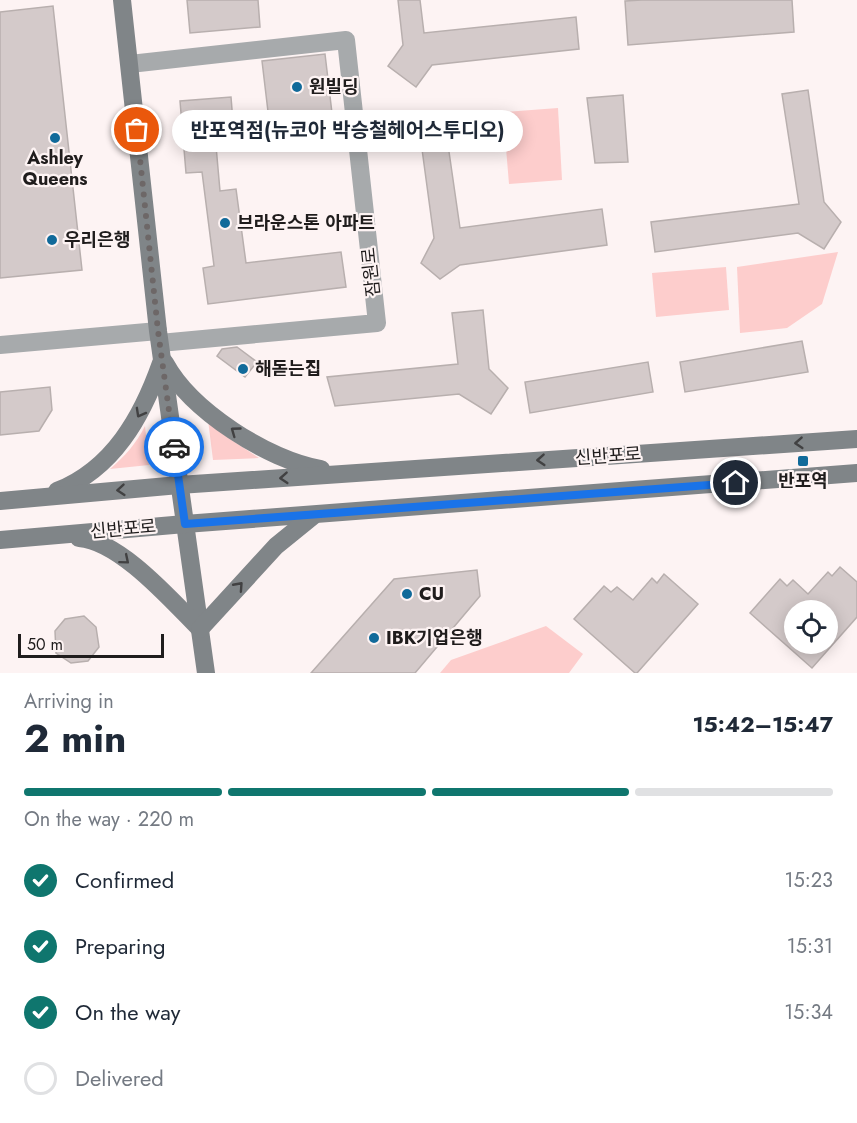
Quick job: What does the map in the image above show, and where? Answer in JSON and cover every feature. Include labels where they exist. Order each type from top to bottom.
[{"type":"main road","points":[[122,0],[160,344],[206,673]]},
{"type":"main road","points":[[160,344],[170,374],[187,393],[250,442],[297,464],[347,474]]},
{"type":"main road","points":[[40,497],[82,479],[110,455],[143,408],[160,344]]},
{"type":"main road","name":"신반포로","points":[[0,501],[179,485],[857,439]]},
{"type":"main road","name":"신반포로","points":[[0,540],[857,473]]},
{"type":"main road","points":[[200,629],[276,546],[315,515]]},
{"type":"main road","points":[[31,538],[83,539],[111,548],[158,588],[200,629]]},
{"type":"street","name":"잠원로","points":[[0,345],[160,344],[377,323],[346,40],[130,64]]},
{"type":"shaded area","points":[[558,108],[562,180],[509,184],[503,112]]},
{"type":"shaded area","points":[[838,252],[822,304],[787,328],[740,333],[737,267]]},
{"type":"shaded area","points":[[726,267],[729,310],[656,317],[652,273]]},
{"type":"shaded area","points":[[208,420],[224,435],[259,458],[213,460]]},
{"type":"shaded area","points":[[145,426],[149,465],[110,469],[130,449]]},
{"type":"shaded area","points":[[546,626],[583,654],[569,673],[440,673],[451,660]]},
{"type":"building","points":[[187,0],[258,0],[260,27],[190,33]]},
{"type":"building","points":[[398,0],[420,0],[424,33],[576,17],[579,49],[432,65],[416,87],[388,66],[403,45]]},
{"type":"building","points":[[792,0],[794,32],[628,45],[625,1]]},
{"type":"building","points":[[53,6],[82,270],[0,278],[0,12]]},
{"type":"building","name":"원빌딩","points":[[325,54],[332,113],[269,120],[262,61]]},
{"type":"building","points":[[808,90],[824,202],[841,222],[824,249],[798,233],[655,252],[651,222],[799,204],[782,94]]},
{"type":"building","points":[[623,95],[628,162],[595,163],[587,98]]},
{"type":"building","name":"브라운스톤 아파트","points":[[231,97],[233,122],[214,123],[220,191],[236,189],[246,263],[341,252],[346,287],[208,304],[203,268],[214,266],[202,172],[186,173],[180,101]]},
{"type":"building","points":[[445,124],[460,228],[602,209],[607,245],[460,265],[440,279],[421,263],[434,238],[419,127]]},
{"type":"building","points":[[483,310],[489,369],[508,388],[491,414],[459,394],[335,406],[327,377],[458,364],[452,313]]},
{"type":"building","points":[[802,341],[808,372],[685,392],[680,362]]},
{"type":"building","name":"해돋는집","points":[[237,347],[257,362],[245,377],[217,356],[222,349]]},
{"type":"building","points":[[648,362],[653,392],[530,413],[525,382]]},
{"type":"building","points":[[50,387],[52,410],[39,431],[0,435],[0,392]]},
{"type":"building","points":[[840,567],[857,582],[857,617],[838,639],[838,600],[784,600],[784,643],[750,613],[780,579],[787,586],[793,580],[808,594],[828,572],[832,576]]},
{"type":"building","points":[[477,570],[480,596],[415,673],[311,673],[394,579]]},
{"type":"building","points":[[664,574],[698,604],[635,673],[574,619],[604,586],[611,592],[617,587],[633,600],[652,578],[657,583]]},
{"type":"building","points":[[84,616],[96,627],[99,647],[88,661],[71,663],[56,653],[55,631],[65,619]]},
{"type":"building","points":[[796,654],[824,654],[812,668]]},
{"type":"way so far","points":[[137,130],[158,331],[174,447]]},
{"type":"place","name":"원빌딩","points":[[297,87]]},
{"type":"place","name":"반포역점(뉴코아 박승철헤어스투디오)","points":[[137,130]]},
{"type":"place","name":"Ashley Queens","points":[[55,138]]},
{"type":"place","name":"브라운스톤 아파트","points":[[225,223]]},
{"type":"place","name":"우리은행","points":[[52,240]]},
{"type":"place","name":"해돋는집","points":[[243,369]]},
{"type":"place","name":"반포역","points":[[803,461]]},
{"type":"place","name":"CU","points":[[407,594]]},
{"type":"place","name":"IBK기업은행","points":[[374,638]]},
{"type":"route","points":[[174,447],[185,524],[736,483]]}]
